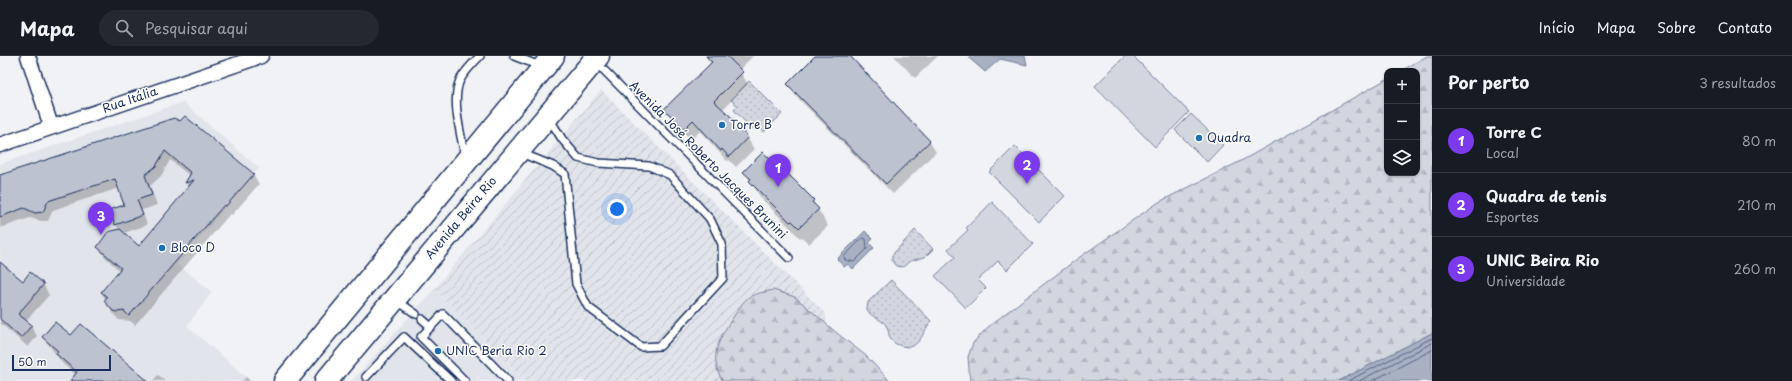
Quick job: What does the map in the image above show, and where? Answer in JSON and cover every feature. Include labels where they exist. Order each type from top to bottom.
[{"type":"main road","name":"Avenida Beira Rio","points":[[327,381],[394,298],[596,58]]},
{"type":"main road","points":[[285,381],[549,62]]},
{"type":"main road","points":[[370,279],[381,280],[385,283],[394,298]]},
{"type":"street","points":[[28,56],[51,126]]},
{"type":"street","name":"Rua Itália","points":[[0,145],[51,126],[261,56]]},
{"type":"lane","points":[[466,162],[457,110],[458,86],[461,78],[480,56]]},
{"type":"lane","points":[[514,56],[549,62]]},
{"type":"lane","name":"Avenida José Roberto Jacques Brunini","points":[[596,58],[790,258]]},
{"type":"lane","points":[[517,151],[553,166],[565,174],[576,284],[588,307],[641,347],[660,346],[722,278],[722,244],[710,219],[670,175],[649,166],[598,163],[578,158],[562,139],[547,116]]},
{"type":"lane","points":[[394,298],[416,314]]},
{"type":"lane","points":[[465,381],[421,337],[442,314],[508,381]]},
{"type":"lane","points":[[422,320],[431,327]]},
{"type":"lane","points":[[366,377],[404,337],[450,381]]},
{"type":"shaded area","points":[[601,90],[826,314],[827,381],[526,381],[434,289]]},
{"type":"shaded area","points":[[183,102],[259,168],[177,264],[212,292],[187,326],[251,381],[0,381],[0,164]]},
{"type":"shaded area","name":"UNIC Beria Rio 2","points":[[434,289],[526,381],[352,381]]},
{"type":"green space","points":[[1125,56],[1133,56],[1189,112],[1155,147],[1095,86]]},
{"type":"green space","points":[[1427,56],[1432,56],[1432,333],[1339,381],[970,381],[968,357],[973,343],[987,328],[1077,259],[1159,202],[1241,161],[1384,81],[1384,176],[1420,176],[1420,68],[1406,68]]},
{"type":"green space","points":[[749,81],[782,114],[764,132],[757,125],[752,129],[734,110],[738,106],[731,100]]},
{"type":"green space","name":"Quadra","points":[[1191,114],[1223,145],[1207,162],[1175,130]]},
{"type":"green space","points":[[1015,146],[1065,196],[1039,222],[989,172]]},
{"type":"green space","points":[[992,202],[1033,244],[1007,270],[998,261],[978,280],[986,288],[966,308],[935,276],[955,257],[948,249],[968,230],[966,228]]},
{"type":"green space","points":[[915,230],[933,249],[925,257],[910,261],[903,267],[896,266],[892,261],[892,255]]},
{"type":"green space","points":[[891,280],[931,321],[920,340],[913,346],[902,346],[893,342],[890,338],[886,325],[871,315],[867,310],[868,302]]},
{"type":"green space","points":[[773,290],[795,297],[865,355],[890,381],[723,381],[718,372],[716,356],[717,347],[724,331],[749,297]]},
{"type":"water","points":[[970,56],[1025,56],[1027,65],[1000,59],[985,72],[969,58]]},
{"type":"water","points":[[865,231],[873,239],[869,243],[874,248],[853,269],[848,264],[844,267],[837,259]]},
{"type":"water","points":[[1432,333],[1432,381],[1339,381]]},
{"type":"building","points":[[706,56],[727,56],[743,72],[714,101],[743,128],[741,130],[748,137],[729,157],[722,149],[721,151],[693,120],[684,129],[664,109],[712,62]]},
{"type":"building","points":[[815,56],[850,56],[930,141],[886,184],[787,84]]},
{"type":"building","points":[[185,116],[254,174],[226,206],[224,205],[129,316],[124,311],[113,311],[104,301],[107,297],[101,292],[121,268],[97,247],[108,232],[120,229],[139,246],[194,180],[185,183],[191,173],[165,151],[156,166],[145,175],[152,195],[137,200],[143,215],[115,225],[109,210],[124,205],[115,179],[48,201],[43,212],[35,213],[24,208],[0,217],[0,175],[174,118],[180,121]]},
{"type":"building","points":[[763,152],[771,160],[772,158],[814,200],[812,202],[819,209],[799,228],[792,221],[790,222],[749,181],[751,179],[743,172]]},
{"type":"building","points":[[0,262],[23,281],[30,272],[44,284],[18,314],[32,325],[21,338],[0,319]]},
{"type":"building","points":[[55,322],[71,335],[81,324],[148,381],[70,381],[77,372],[56,354],[58,351],[42,337]]},
{"type":"place","name":"Torre B","points":[[722,125]]},
{"type":"place","name":"Quadra","points":[[1199,138]]},
{"type":"place","name":"Quadra de tenis","points":[[1027,184]]},
{"type":"place","name":"Torre C","points":[[778,187]]},
{"type":"place","name":"UNIC Beira Rio","points":[[101,235]]},
{"type":"place","name":"Bloco D","points":[[162,248]]},
{"type":"place","name":"UNIC Beria Rio 2","points":[[438,351]]}]
